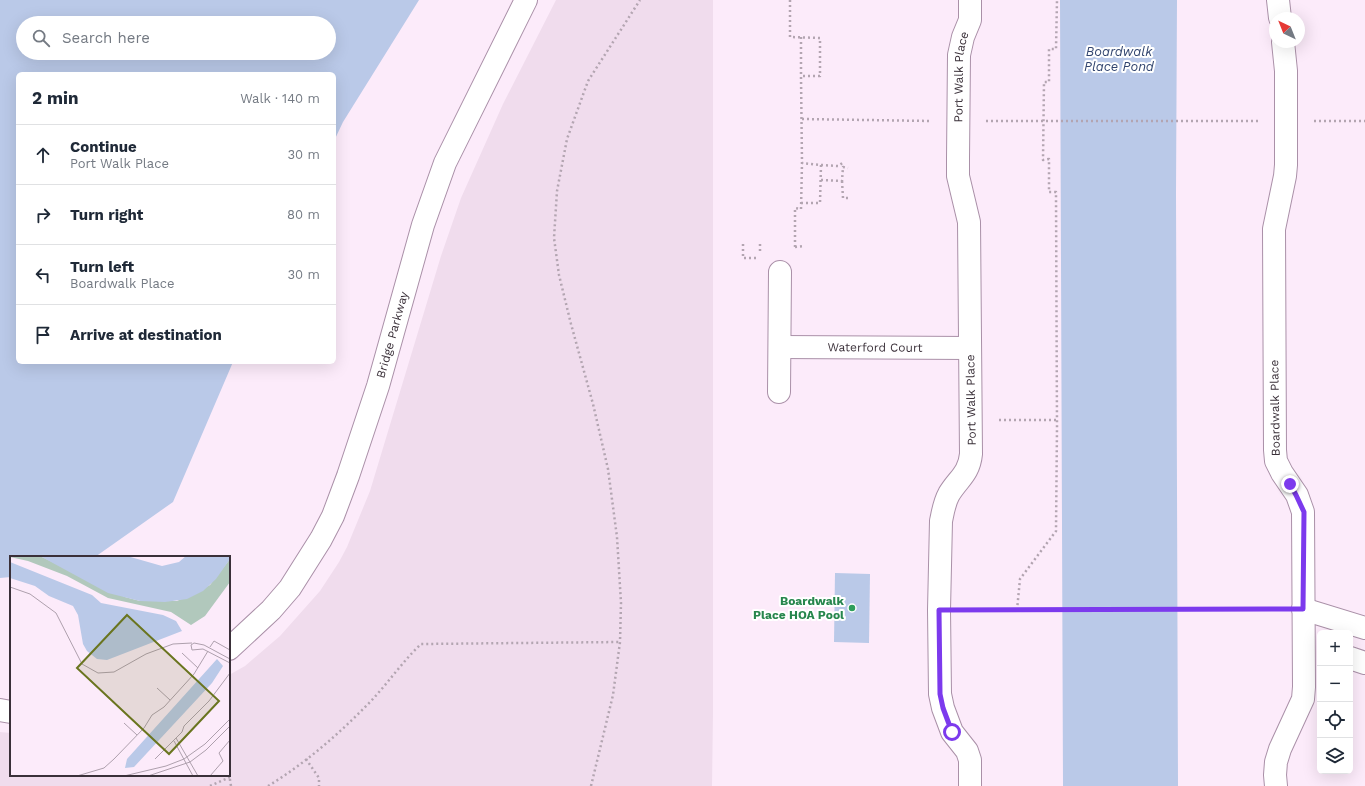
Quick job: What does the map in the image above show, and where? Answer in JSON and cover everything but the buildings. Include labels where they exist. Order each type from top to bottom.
[{"type":"street","name":"Bridge Parkway","points":[[230,648],[271,610],[290,588],[322,539],[333,516],[378,386],[421,232],[445,163],[526,0]]},
{"type":"street","name":"Port Walk Place","points":[[970,0],[970,20],[959,54],[958,176],[969,222],[971,454],[970,465],[965,474],[948,495],[943,507],[941,521],[939,610],[940,694],[943,708],[952,732],[968,751],[970,760],[970,786]]},
{"type":"street","points":[[1278,0],[1279,12]]},
{"type":"street","name":"Boardwalk Place","points":[[1276,786],[1274,776],[1276,762],[1280,749],[1303,699],[1312,645],[1303,609],[1304,512],[1276,461],[1275,450],[1274,229],[1286,165],[1286,71],[1283,48]]},
{"type":"street","points":[[779,392],[780,272]]},
{"type":"street","name":"Waterford Court","points":[[780,347],[970,348]]},
{"type":"street","points":[[1303,609],[1365,628]]},
{"type":"street","points":[[1353,659],[1365,663]]},
{"type":"street","points":[[0,710],[10,712]]},
{"type":"path","points":[[591,786],[613,695],[620,642],[621,603],[617,537],[608,469],[593,404],[562,289],[554,238],[557,191],[567,139],[588,81],[640,0]]},
{"type":"path","points":[[790,0],[790,37],[820,38],[820,76],[801,76]]},
{"type":"path","points":[[1017,610],[1020,579],[1056,531],[1056,192],[1049,192],[1049,159],[1043,160],[1043,121],[1044,82],[1049,82],[1049,49],[1056,49],[1057,0]]},
{"type":"path","points":[[796,247],[795,208],[801,208],[801,37]]},
{"type":"path","points":[[802,119],[958,122],[1177,122]]},
{"type":"path","points":[[802,163],[838,166],[844,162]]},
{"type":"path","points":[[801,203],[820,203],[821,165]]},
{"type":"path","points":[[848,168],[843,167],[842,181],[843,198],[848,198]]},
{"type":"path","points":[[821,180],[842,181]]},
{"type":"path","points":[[780,272],[792,262],[792,247],[804,246]]},
{"type":"path","points":[[970,420],[1056,420]]},
{"type":"path","points":[[939,610],[1303,609]]},
{"type":"path","points":[[268,786],[306,759],[342,729],[371,700],[421,644],[620,642]]},
{"type":"path","points":[[306,759],[319,778],[319,786]]},
{"type":"path","points":[[210,786],[229,776],[231,786]]},
{"type":"shaded area","points":[[556,0],[713,0],[712,786],[0,786],[0,732],[10,733],[10,776],[230,776],[230,674],[245,666],[280,636],[320,591],[347,547],[370,491],[441,256],[461,198],[503,104]]},
{"type":"water","points":[[0,0],[419,0],[343,122],[336,137],[336,72],[16,72],[16,364],[232,364],[173,502],[96,556],[10,556],[10,577],[0,578]]},
{"type":"water","name":"Boardwalk Place Pond","points":[[1060,0],[1177,0],[1176,193],[1178,786],[1063,786]]},
{"type":"water","name":"Boardwalk Place HOA Pool","points":[[835,573],[870,574],[869,643],[834,642]]},
{"type":"place","name":"Boardwalk Place HOA Pool","points":[[852,608]]},
{"type":"route","points":[[952,732],[943,708],[940,694],[939,610],[1303,609],[1304,512],[1290,484]]}]
